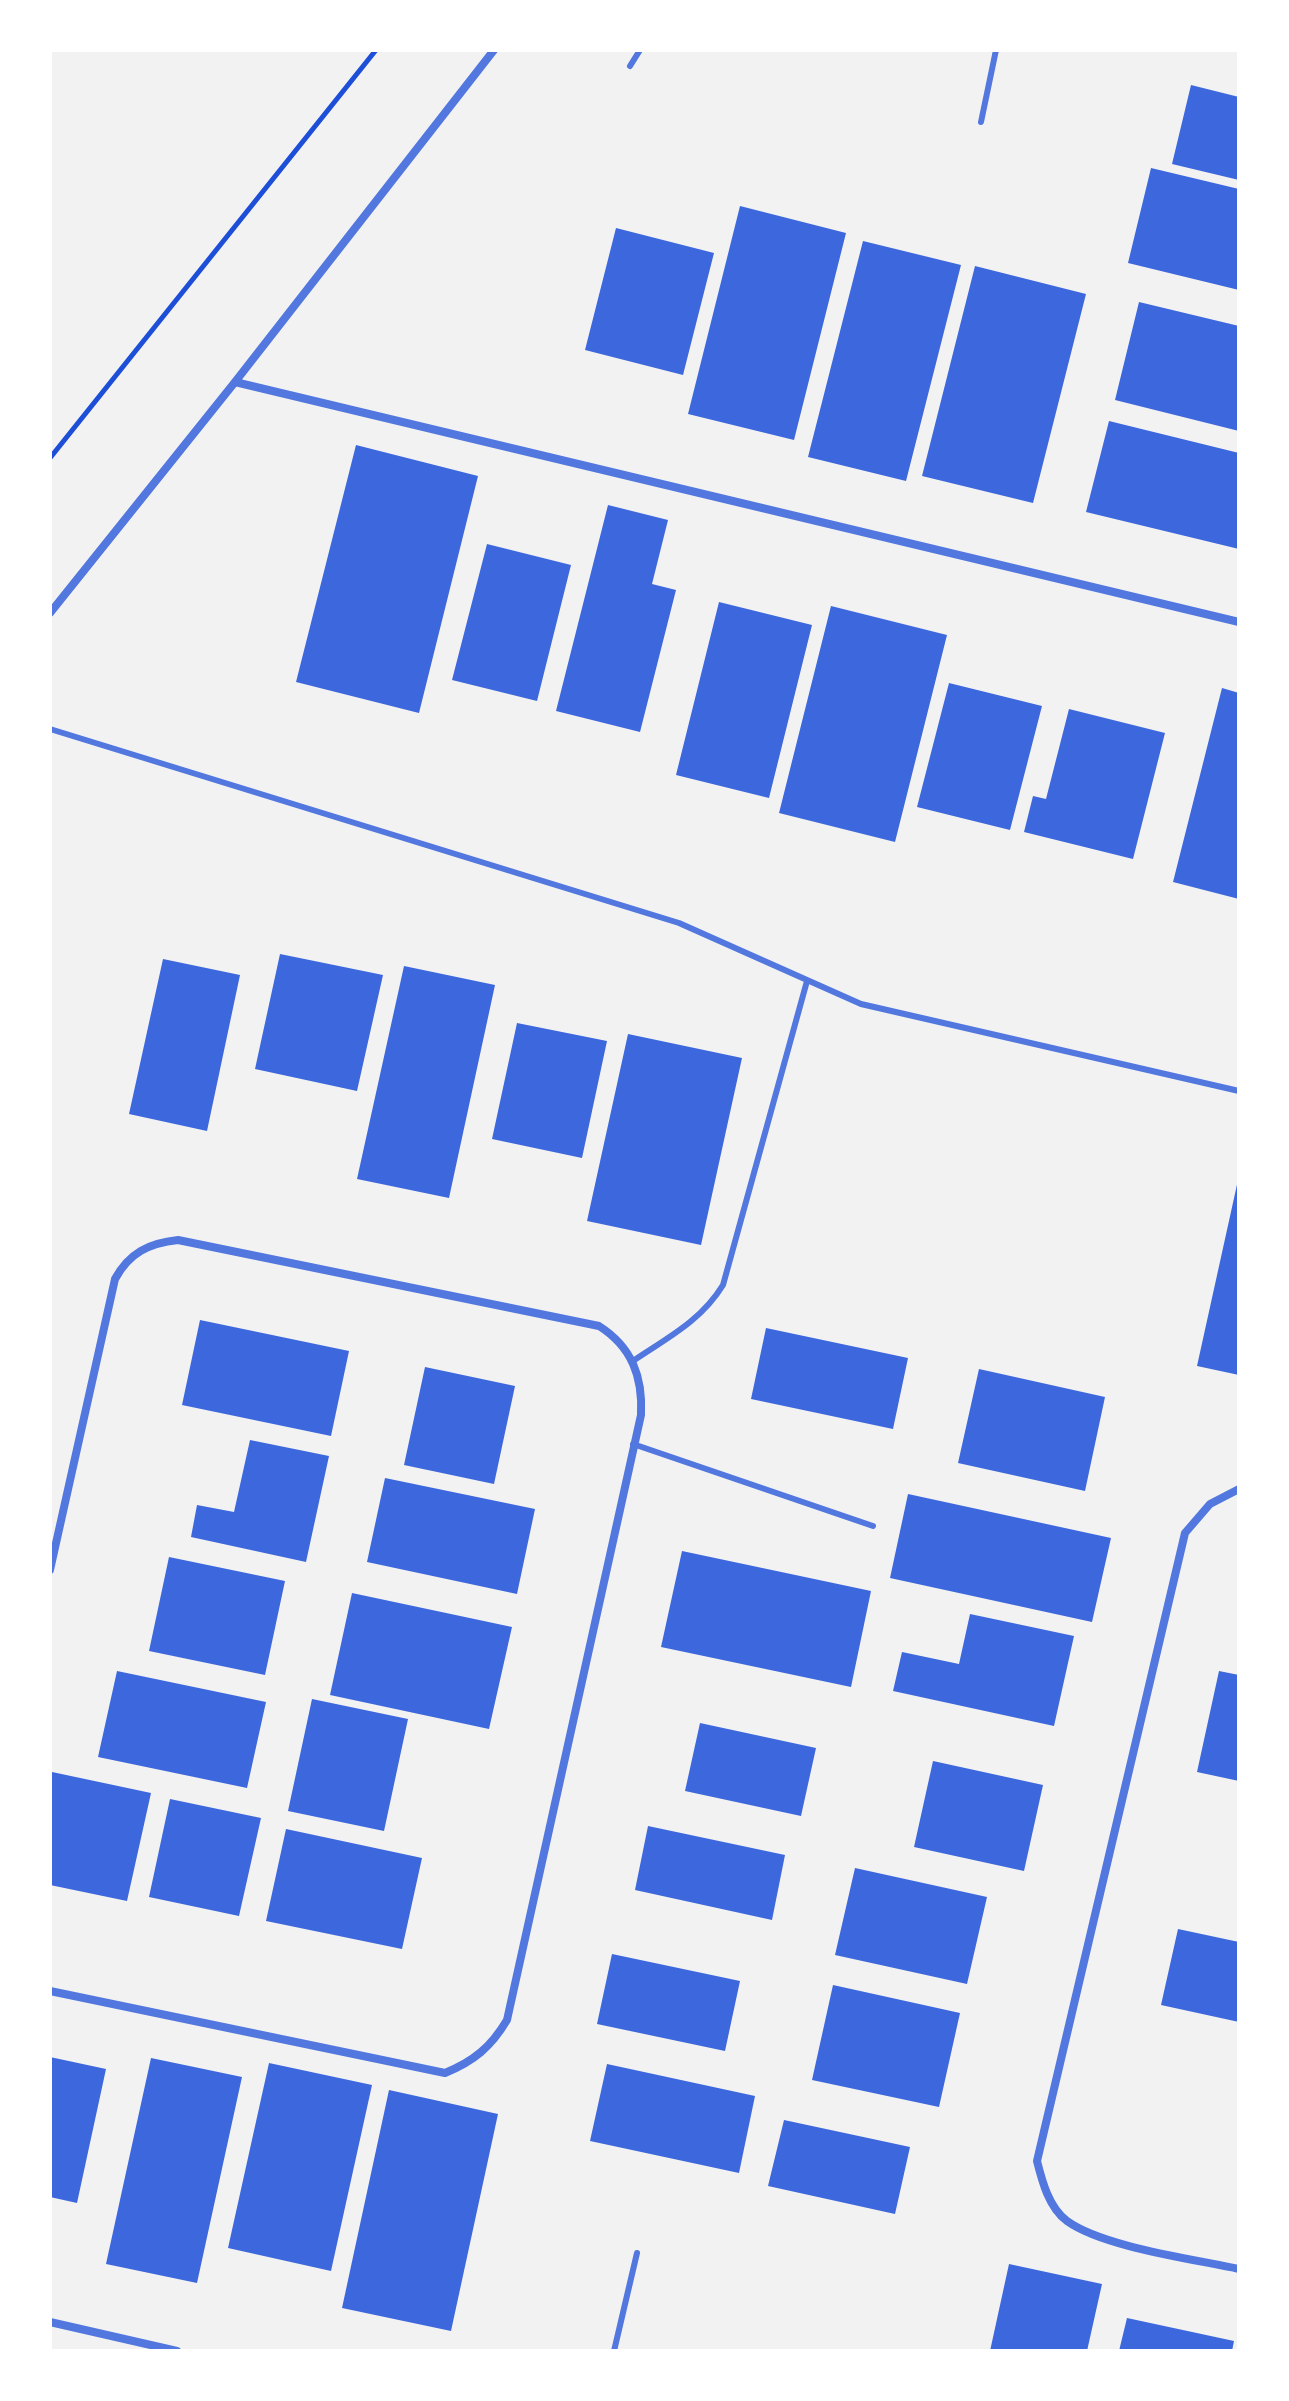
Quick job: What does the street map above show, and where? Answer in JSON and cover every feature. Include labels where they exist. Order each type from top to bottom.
[{"type":"street","points":[[50,613],[494,50]]},
{"type":"street","points":[[235,382],[1239,622]]},
{"type":"street","points":[[50,1570],[115,1279],[122,1266],[145,1247],[178,1240],[599,1326],[613,1335],[633,1361],[642,1396],[641,1415],[507,2020],[495,2039],[479,2056],[445,2073],[50,1991]]},
{"type":"street","points":[[1239,1489],[1210,1504],[1185,1533],[1037,2161],[1043,2187],[1065,2220],[1098,2237],[1239,2269]]},
{"type":"street","points":[[50,2322],[177,2351]]},
{"type":"lane","points":[[630,66],[640,50]]},
{"type":"lane","points":[[981,122],[996,50]]},
{"type":"lane","points":[[50,729],[679,923],[861,1004],[1239,1091]]},
{"type":"lane","points":[[633,1361],[696,1318],[710,1306],[723,1285],[807,981]]},
{"type":"lane","points":[[633,1444],[873,1526]]},
{"type":"lane","points":[[614,2351],[637,2253]]},
{"type":"path","points":[[50,458],[376,50]]},
{"type":"building","points":[[1191,85],[1239,97],[1239,180],[1172,164]]},
{"type":"building","points":[[1151,168],[1239,189],[1239,290],[1128,263]]},
{"type":"building","points":[[740,206],[846,233],[794,440],[688,414]]},
{"type":"building","points":[[616,228],[714,253],[683,375],[585,350]]},
{"type":"building","points":[[863,241],[961,265],[906,481],[808,457]]},
{"type":"building","points":[[975,266],[1086,294],[1033,503],[922,476]]},
{"type":"building","points":[[1139,302],[1239,326],[1239,431],[1115,400]]},
{"type":"building","points":[[1109,421],[1239,453],[1239,549],[1086,512]]},
{"type":"building","points":[[356,445],[478,476],[419,713],[296,682]]},
{"type":"building","points":[[608,505],[668,520],[652,584],[676,590],[640,732],[556,711]]},
{"type":"building","points":[[487,544],[571,565],[537,701],[452,680]]},
{"type":"building","points":[[719,602],[812,625],[769,798],[676,775]]},
{"type":"building","points":[[831,606],[947,635],[895,842],[779,813]]},
{"type":"building","points":[[949,683],[1042,706],[1010,830],[917,807]]},
{"type":"building","points":[[1222,688],[1239,693],[1239,899],[1173,882]]},
{"type":"building","points":[[1069,709],[1165,733],[1133,859],[1024,832],[1033,796],[1046,799]]},
{"type":"building","points":[[280,954],[383,975],[357,1091],[255,1069]]},
{"type":"building","points":[[163,959],[240,975],[207,1131],[129,1114]]},
{"type":"building","points":[[404,966],[495,985],[449,1198],[357,1179]]},
{"type":"building","points":[[517,1023],[607,1041],[582,1158],[492,1139]]},
{"type":"building","points":[[628,1034],[742,1058],[701,1245],[587,1221]]},
{"type":"building","points":[[1239,1180],[1239,1375],[1197,1366]]},
{"type":"building","points":[[200,1320],[349,1351],[331,1436],[182,1405]]},
{"type":"building","points":[[766,1328],[908,1358],[893,1429],[751,1399]]},
{"type":"building","points":[[425,1367],[515,1386],[494,1484],[404,1465]]},
{"type":"building","points":[[979,1369],[1105,1397],[1085,1491],[958,1463]]},
{"type":"building","points":[[250,1440],[329,1456],[306,1562],[191,1537],[197,1505],[234,1512]]},
{"type":"building","points":[[385,1478],[535,1509],[517,1594],[367,1562]]},
{"type":"building","points":[[908,1494],[1111,1538],[1092,1622],[890,1578]]},
{"type":"building","points":[[682,1551],[871,1591],[851,1687],[661,1647]]},
{"type":"building","points":[[169,1557],[285,1581],[265,1675],[149,1651]]},
{"type":"building","points":[[352,1593],[512,1627],[489,1729],[330,1695]]},
{"type":"building","points":[[970,1614],[1074,1636],[1054,1726],[893,1691],[902,1652],[959,1664]]},
{"type":"building","points":[[117,1671],[266,1702],[247,1788],[98,1757]]},
{"type":"building","points":[[1219,1671],[1239,1675],[1239,1781],[1197,1772]]},
{"type":"building","points":[[312,1699],[408,1719],[384,1831],[288,1811]]},
{"type":"building","points":[[700,1723],[816,1748],[801,1816],[685,1791]]},
{"type":"building","points":[[933,1761],[1043,1785],[1024,1871],[914,1847]]},
{"type":"building","points":[[52,1772],[151,1793],[127,1901],[50,1885]]},
{"type":"building","points":[[170,1799],[261,1818],[239,1916],[149,1897]]},
{"type":"building","points":[[648,1826],[785,1855],[772,1920],[635,1890]]},
{"type":"building","points":[[286,1829],[422,1858],[402,1949],[266,1921]]},
{"type":"building","points":[[855,1868],[987,1897],[967,1984],[835,1955]]},
{"type":"building","points":[[1178,1929],[1239,1942],[1239,2022],[1161,2005]]},
{"type":"building","points":[[612,1954],[740,1981],[725,2051],[597,2024]]},
{"type":"building","points":[[833,1985],[960,2013],[939,2107],[812,2080]]},
{"type":"building","points":[[50,2057],[106,2069],[77,2203],[50,2197]]},
{"type":"building","points":[[151,2058],[242,2077],[197,2283],[106,2264]]},
{"type":"building","points":[[269,2063],[372,2085],[331,2271],[228,2248]]},
{"type":"building","points":[[607,2064],[755,2096],[739,2173],[590,2141]]},
{"type":"building","points":[[389,2090],[498,2114],[451,2331],[342,2308]]},
{"type":"building","points":[[784,2120],[910,2147],[895,2214],[768,2186]]},
{"type":"building","points":[[1009,2264],[1102,2284],[1087,2351],[990,2351]]},
{"type":"building","points":[[1127,2318],[1234,2341],[1232,2351],[1119,2351]]}]
